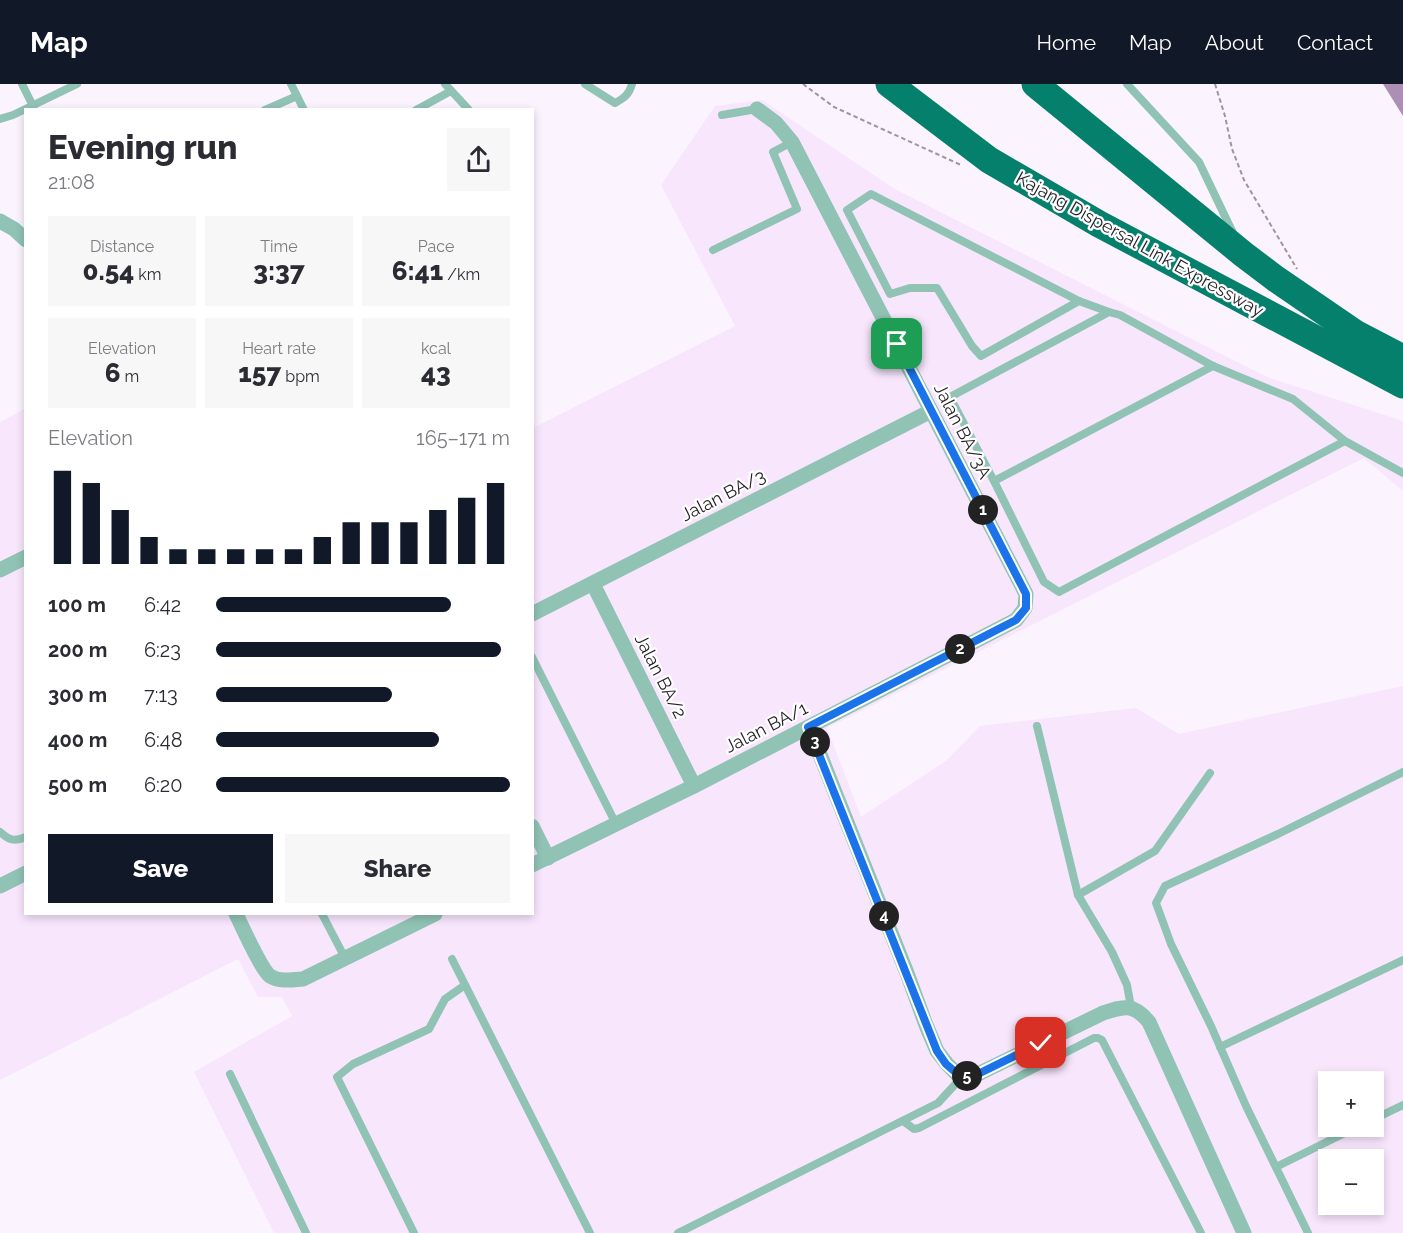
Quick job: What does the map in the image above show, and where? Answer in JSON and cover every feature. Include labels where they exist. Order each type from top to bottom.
[{"type":"highway","name":"Kajang Dispersal Link Expressway","points":[[889,84],[989,160],[1099,224],[1403,385]]},
{"type":"highway","name":"Kajang Dispersal Link Expressway","points":[[1035,84],[1243,255],[1355,333],[1403,358]]},
{"type":"street","name":"Jalan BA/3A","points":[[757,109],[776,123],[792,142],[1026,594],[1026,608],[1016,620]]},
{"type":"street","points":[[0,222],[14,229],[24,238]]},
{"type":"street","name":"Jalan BA/3","points":[[534,614],[931,411]]},
{"type":"street","points":[[0,570],[24,558]]},
{"type":"street","name":"Jalan BA/2","points":[[593,584],[694,786]]},
{"type":"street","name":"Jalan BA/1","points":[[534,864],[694,786],[1016,620]]},
{"type":"street","points":[[808,727],[937,1051],[946,1064],[961,1077],[978,1074],[1103,1013],[1131,1007],[1141,1012],[1149,1022],[1244,1233]]},
{"type":"street","points":[[534,830],[548,858]]},
{"type":"street","points":[[0,885],[24,874]]},
{"type":"street","points":[[237,915],[270,976],[286,981],[303,979],[345,958],[409,919],[430,915]]},
{"type":"lane","points":[[22,84],[33,105]]},
{"type":"lane","points":[[27,108],[77,84]]},
{"type":"lane","points":[[291,84],[303,108]]},
{"type":"lane","points":[[445,84],[467,108]]},
{"type":"lane","points":[[585,84],[615,103],[630,92],[632,84]]},
{"type":"lane","points":[[1127,84],[1199,162],[1243,255]]},
{"type":"lane","points":[[420,108],[451,91]]},
{"type":"lane","points":[[270,108],[297,96]]},
{"type":"lane","points":[[723,115],[757,109]]},
{"type":"lane","points":[[0,119],[24,110]]},
{"type":"lane","points":[[713,250],[797,209],[773,152],[792,142]]},
{"type":"lane","points":[[1079,301],[981,356],[972,346],[937,288],[910,288],[890,294],[847,210],[871,194],[1079,301],[1120,315],[1213,366],[1293,399],[1345,441],[1403,473]]},
{"type":"lane","points":[[1109,312],[950,397],[1044,582],[1059,592],[1345,441]]},
{"type":"lane","points":[[994,481],[1213,366]]},
{"type":"lane","points":[[534,661],[616,824]]},
{"type":"lane","points":[[1037,726],[1078,895],[1112,952],[1128,985],[1131,1007]]},
{"type":"lane","points":[[1308,1233],[1171,944],[1156,903],[1165,886],[1278,834],[1403,772]]},
{"type":"lane","points":[[1078,895],[1155,851],[1210,773]]},
{"type":"lane","points":[[0,832],[8,839],[24,838]]},
{"type":"lane","points":[[323,915],[345,958]]},
{"type":"lane","points":[[452,959],[590,1233]]},
{"type":"lane","points":[[1220,1047],[1403,960]]},
{"type":"lane","points":[[414,1233],[337,1077],[353,1064],[429,1029],[445,999],[465,985]]},
{"type":"lane","points":[[903,1121],[914,1129],[919,1128],[1098,1038],[1102,1040],[1201,1233]]},
{"type":"lane","points":[[230,1074],[306,1233]]},
{"type":"lane","points":[[678,1233],[938,1103],[961,1077]]},
{"type":"lane","points":[[1384,1114],[1403,1105]]},
{"type":"lane","points":[[1276,1167],[1337,1137]]},
{"type":"path","points":[[804,84],[834,107],[969,168]]},
{"type":"path","points":[[1215,84],[1232,149],[1244,180],[1299,272]]},
{"type":"shaded area","points":[[1383,84],[1403,84],[1403,116]]},
{"type":"shaded area","points":[[762,100],[893,188],[1267,377],[1403,421],[1403,491],[1364,458],[827,728],[861,817],[947,760],[980,726],[1136,708],[1179,734],[1403,686],[1403,1233],[274,1233],[194,1072],[292,1016],[282,997],[258,997],[238,959],[0,1080],[0,422],[24,410],[24,915],[534,915],[534,427],[735,326],[661,185],[715,106]]},
{"type":"route","points":[[897,344],[1026,594],[1026,608],[1016,620],[808,727],[926,1025],[937,1051],[946,1064],[961,1077],[978,1074],[1041,1043]]}]
